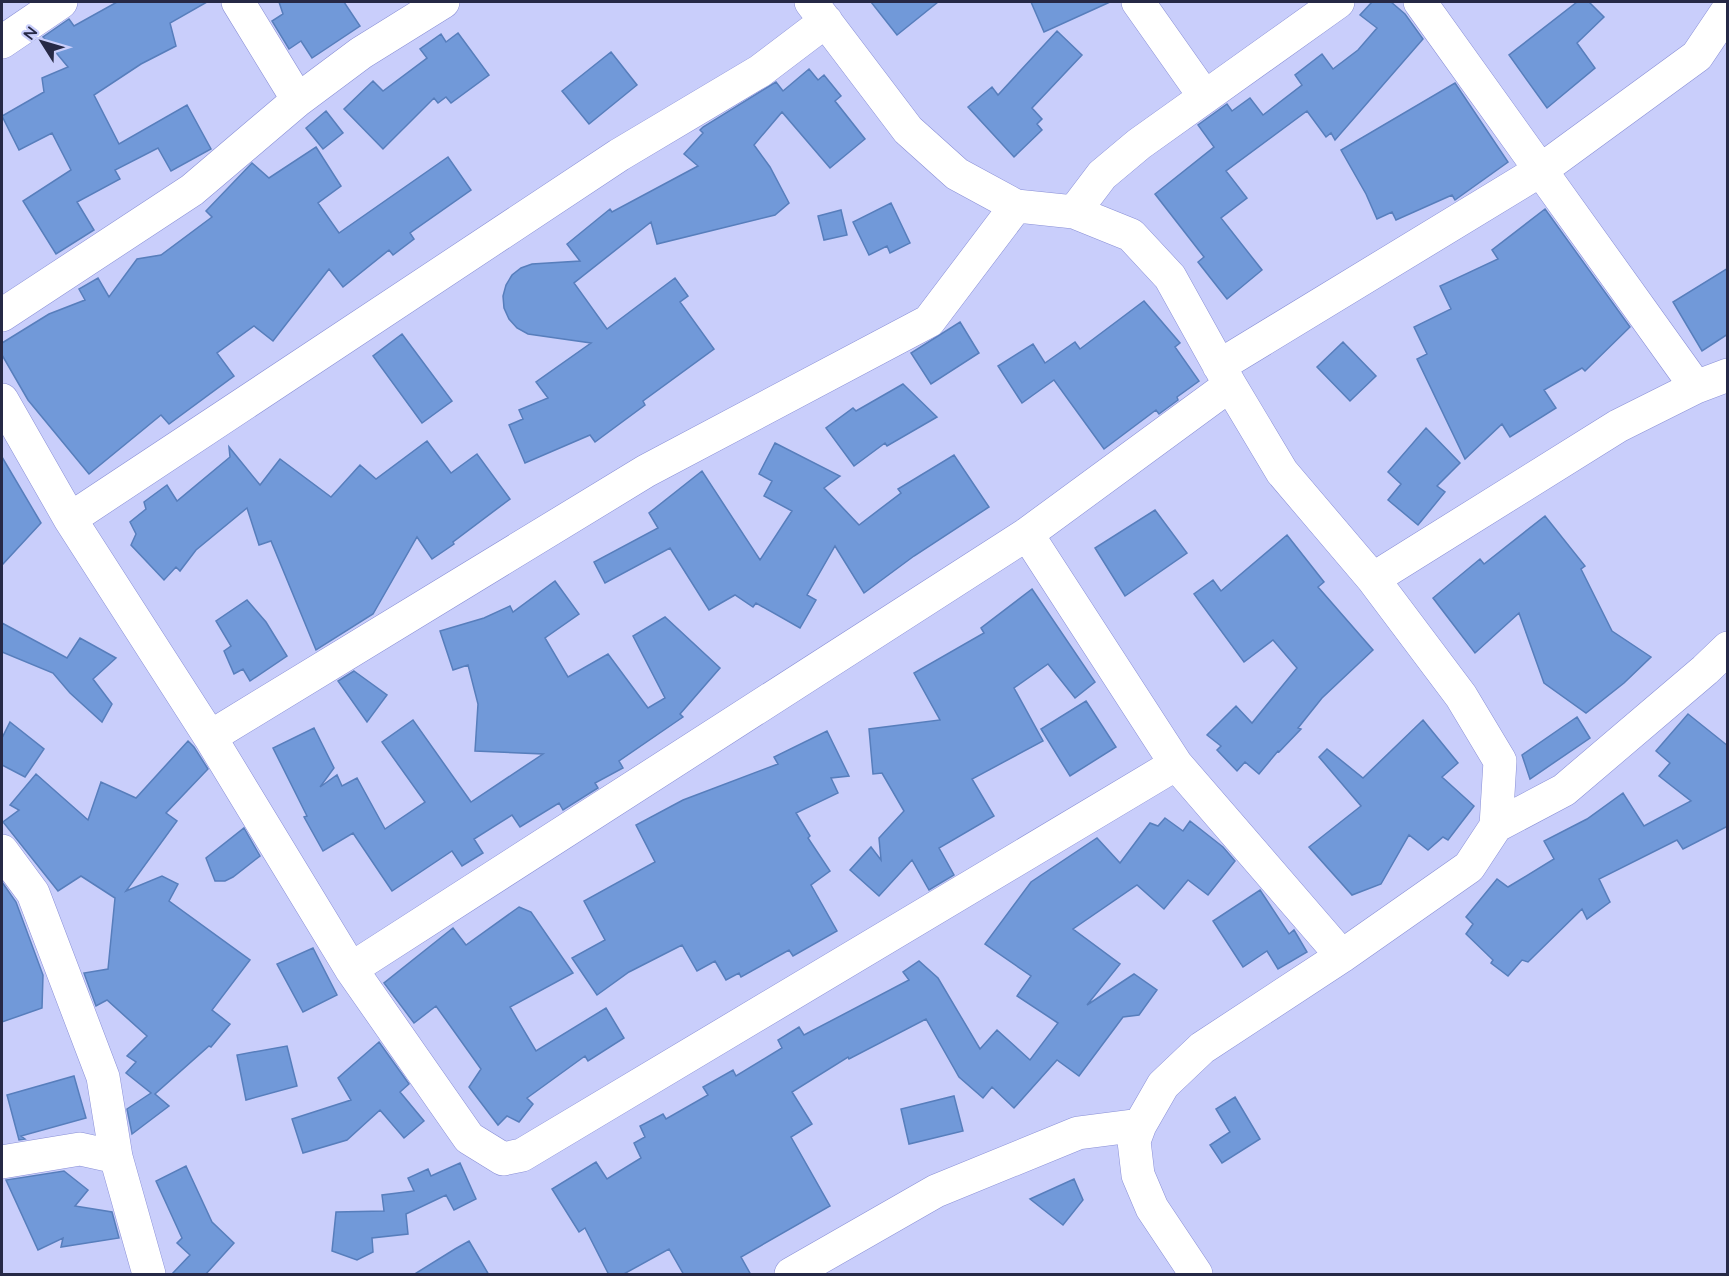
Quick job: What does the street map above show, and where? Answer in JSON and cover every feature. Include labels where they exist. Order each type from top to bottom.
[{"type":"street","points":[[2,42],[61,2]]},
{"type":"street","points":[[238,2],[298,100]]},
{"type":"street","points":[[2,315],[192,190],[298,100],[361,53],[443,2]]},
{"type":"street","points":[[1138,2],[1205,97]]},
{"type":"street","points":[[1074,212],[1102,176],[1139,144],[1338,2]]},
{"type":"street","points":[[1420,2],[1696,387]]},
{"type":"street","points":[[351,969],[1027,534],[1224,375],[1541,170],[1697,57],[1728,10]]},
{"type":"street","points":[[70,519],[619,155],[760,71],[819,11],[908,130],[957,174],[1016,206],[1074,212],[1131,235],[1170,277],[1224,375],[1282,472],[1373,579],[1461,696],[1500,761],[1496,826]]},
{"type":"street","points":[[210,737],[646,471],[929,321],[1016,206]]},
{"type":"street","points":[[1373,579],[1618,426],[1696,387],[1728,375]]},
{"type":"street","points":[[2,400],[70,519],[210,737],[351,969],[469,1138],[503,1159],[522,1155],[1176,764]]},
{"type":"street","points":[[1027,534],[1176,764],[1342,956]]},
{"type":"street","points":[[1196,1275],[1152,1208],[1138,1174],[1134,1141],[1140,1125],[1163,1085],[1202,1048],[1342,956],[1468,867],[1496,826],[1564,790],[1706,670],[1728,648]]},
{"type":"street","points":[[2,851],[33,893],[103,1077],[116,1156],[149,1275]]},
{"type":"street","points":[[791,1275],[936,1191],[1078,1133],[1140,1125]]},
{"type":"street","points":[[2,1162],[81,1149],[116,1156]]},
{"type":"building","points":[[117,2],[207,2],[170,23],[176,46],[141,64],[94,95],[119,144],[187,105],[211,149],[171,171],[158,148],[115,170],[120,179],[77,202],[94,230],[56,254],[23,201],[71,170],[52,133],[19,150],[2,116],[44,92],[42,78],[68,67],[43,37],[69,19],[74,26]]},
{"type":"building","points":[[279,2],[344,2],[360,26],[312,58],[301,41],[289,49],[272,21],[283,14]]},
{"type":"building","points":[[871,2],[938,2],[897,35]]},
{"type":"building","points":[[1031,2],[1110,2],[1044,32]]},
{"type":"building","points":[[1372,2],[1391,2],[1405,14],[1423,39],[1335,140],[1331,133],[1326,137],[1307,111],[1226,171],[1247,198],[1221,218],[1262,270],[1227,299],[1198,262],[1204,257],[1155,194],[1214,147],[1198,125],[1227,104],[1232,111],[1250,98],[1263,115],[1302,85],[1295,75],[1322,54],[1333,69],[1358,50],[1377,28],[1360,15]]},
{"type":"building","points":[[1577,2],[1589,2],[1604,17],[1577,43],[1595,68],[1547,108],[1509,55]]},
{"type":"building","points":[[1057,31],[1082,55],[1032,108],[1042,119],[1037,124],[1042,130],[1014,157],[968,107],[992,87],[998,95]]},
{"type":"building","points":[[458,33],[489,75],[451,103],[446,97],[438,103],[434,98],[383,149],[344,109],[373,81],[383,91],[427,58],[420,49],[441,34],[446,42]]},
{"type":"building","points":[[611,52],[637,85],[589,124],[562,91]]},
{"type":"building","points":[[809,69],[818,80],[824,75],[841,96],[835,101],[865,139],[830,168],[782,112],[754,145],[770,167],[789,203],[775,215],[657,244],[651,222],[574,283],[607,329],[675,278],[688,296],[680,302],[714,349],[643,401],[645,405],[595,442],[590,435],[525,463],[509,425],[523,419],[519,410],[548,398],[536,382],[591,343],[528,334],[517,328],[509,319],[504,308],[503,296],[512,275],[532,264],[580,261],[567,244],[610,209],[612,212],[698,166],[684,154],[703,133],[700,130],[703,127],[776,82],[783,91]]},
{"type":"building","points":[[1455,83],[1508,162],[1455,200],[1452,195],[1396,220],[1392,212],[1377,219],[1366,194],[1341,150]]},
{"type":"building","points":[[326,111],[343,133],[323,149],[306,128]]},
{"type":"building","points":[[316,147],[341,186],[318,203],[339,233],[448,157],[471,190],[410,233],[414,239],[393,255],[389,250],[343,287],[329,269],[273,341],[254,326],[217,353],[234,376],[169,424],[161,415],[89,474],[28,400],[2,355],[2,343],[49,314],[85,300],[79,289],[98,278],[109,297],[137,259],[161,255],[212,217],[206,211],[252,163],[269,178]]},
{"type":"building","points":[[891,203],[910,243],[890,253],[887,246],[869,255],[853,222]]},
{"type":"building","points":[[1545,209],[1630,327],[1585,371],[1582,368],[1544,390],[1556,408],[1510,437],[1502,424],[1465,459],[1417,359],[1427,354],[1414,327],[1451,309],[1440,286],[1498,259],[1492,250]]},
{"type":"building","points":[[841,210],[847,235],[824,240],[818,216]]},
{"type":"building","points":[[1728,268],[1728,334],[1702,351],[1673,302]]},
{"type":"building","points":[[1144,301],[1180,343],[1175,347],[1199,381],[1159,414],[1156,410],[1104,449],[1054,380],[1022,403],[998,366],[1033,344],[1045,363],[1075,342],[1080,349]]},
{"type":"building","points":[[960,322],[979,353],[931,384],[911,353]]},
{"type":"building","points":[[402,334],[452,401],[422,423],[373,356]]},
{"type":"building","points":[[1343,342],[1376,376],[1350,401],[1317,367]]},
{"type":"building","points":[[903,384],[937,417],[887,446],[885,443],[854,466],[826,428],[853,408],[856,411]]},
{"type":"building","points":[[1426,428],[1460,463],[1437,486],[1445,492],[1418,525],[1388,500],[1401,484],[1388,472]]},
{"type":"building","points":[[427,441],[451,473],[477,454],[510,499],[432,559],[417,537],[373,614],[316,650],[271,541],[259,545],[247,508],[196,550],[180,571],[176,567],[164,580],[131,545],[136,534],[130,522],[146,509],[144,502],[167,485],[177,501],[230,457],[229,447],[260,485],[280,459],[331,497],[360,465],[376,479]]},
{"type":"building","points":[[775,443],[840,476],[824,488],[859,525],[901,493],[898,489],[954,455],[989,507],[914,556],[864,593],[835,546],[807,595],[816,600],[800,628],[756,603],[753,607],[735,595],[709,610],[670,548],[605,583],[594,562],[658,528],[649,513],[702,471],[760,560],[792,511],[764,496],[772,481],[759,474]]},
{"type":"building","points":[[2,457],[41,523],[2,565]]},
{"type":"building","points":[[1155,510],[1187,553],[1125,596],[1095,548]]},
{"type":"building","points":[[1545,516],[1585,566],[1581,569],[1612,631],[1651,657],[1624,683],[1586,713],[1544,683],[1519,613],[1475,653],[1433,598],[1480,559],[1484,564]]},
{"type":"building","points":[[1287,535],[1324,582],[1318,587],[1373,650],[1322,698],[1298,728],[1301,729],[1278,751],[1259,774],[1245,762],[1237,771],[1217,750],[1221,746],[1207,735],[1236,706],[1252,723],[1297,668],[1273,640],[1244,662],[1194,594],[1213,580],[1221,591]]},
{"type":"building","points":[[555,581],[579,614],[545,638],[568,677],[608,654],[648,708],[665,698],[633,636],[665,617],[720,668],[680,714],[683,717],[619,761],[623,768],[595,783],[598,788],[563,810],[559,803],[520,827],[512,815],[474,839],[483,853],[462,866],[452,851],[392,891],[353,833],[323,851],[304,817],[307,816],[273,748],[314,728],[334,768],[320,787],[337,775],[342,786],[357,778],[385,829],[425,802],[382,742],[413,720],[471,802],[543,754],[475,751],[478,704],[468,665],[453,670],[440,631],[484,618],[510,606],[513,612]]},
{"type":"building","points":[[1032,589],[1095,682],[1075,698],[1048,664],[1014,688],[1043,741],[972,779],[994,816],[939,848],[954,875],[929,890],[912,860],[879,896],[850,870],[871,847],[881,860],[879,838],[904,811],[882,773],[873,774],[869,729],[940,720],[914,673],[984,633],[981,628]]},
{"type":"building","points":[[247,600],[266,622],[287,656],[250,681],[243,669],[234,674],[224,651],[231,646],[216,621]]},
{"type":"building","points":[[2,623],[67,658],[80,638],[116,658],[93,679],[112,704],[102,722],[70,693],[53,673],[2,652]]},
{"type":"building","points":[[354,671],[387,695],[367,722],[338,681]]},
{"type":"building","points":[[1086,701],[1116,747],[1070,776],[1041,729]]},
{"type":"building","points":[[1688,714],[1728,746],[1728,826],[1683,849],[1677,840],[1599,879],[1610,902],[1587,919],[1582,909],[1528,962],[1522,960],[1508,976],[1491,963],[1493,960],[1466,934],[1473,924],[1466,917],[1497,879],[1508,887],[1554,859],[1544,841],[1587,819],[1623,793],[1644,826],[1691,801],[1659,776],[1670,763],[1656,751]]},
{"type":"building","points":[[1577,717],[1590,738],[1530,779],[1522,755]]},
{"type":"building","points":[[1423,720],[1458,763],[1442,777],[1474,806],[1448,840],[1443,837],[1428,850],[1409,835],[1381,884],[1352,895],[1309,847],[1361,806],[1319,757],[1327,749],[1363,778]]},
{"type":"building","points":[[10,722],[44,749],[25,777],[2,765],[2,738]]},
{"type":"building","points":[[827,731],[849,776],[831,778],[838,793],[796,813],[810,836],[808,838],[830,871],[811,885],[837,931],[793,956],[789,950],[741,977],[739,973],[726,980],[715,961],[697,971],[682,945],[629,972],[597,995],[572,958],[605,940],[584,901],[655,862],[636,825],[683,800],[778,764],[774,757]]},
{"type":"building","points":[[188,741],[208,769],[166,813],[177,821],[126,891],[162,876],[178,884],[169,901],[250,960],[212,1010],[230,1024],[211,1047],[209,1046],[155,1094],[169,1106],[132,1134],[127,1109],[151,1093],[126,1073],[136,1062],[127,1056],[147,1036],[107,1000],[96,1006],[84,973],[108,969],[115,898],[81,876],[58,891],[3,822],[19,810],[10,805],[36,774],[88,820],[101,782],[136,798]]},
{"type":"building","points":[[1165,818],[1183,831],[1190,821],[1223,847],[1235,861],[1208,895],[1188,880],[1164,909],[1137,885],[1073,929],[1120,964],[1087,1005],[1134,974],[1157,990],[1139,1015],[1123,1017],[1079,1076],[1057,1060],[1014,1108],[992,1087],[983,1098],[959,1077],[926,1019],[849,1059],[848,1057],[792,1092],[812,1124],[791,1137],[830,1206],[741,1257],[751,1275],[684,1275],[669,1249],[622,1275],[609,1275],[585,1228],[579,1232],[552,1189],[596,1162],[607,1179],[641,1158],[634,1143],[645,1137],[640,1126],[663,1114],[666,1119],[708,1095],[703,1087],[733,1070],[736,1076],[782,1048],[778,1040],[799,1027],[804,1035],[909,980],[903,972],[919,961],[938,978],[980,1049],[997,1030],[1030,1060],[1058,1023],[1017,996],[1031,976],[985,944],[1031,882],[1097,838],[1120,863],[1150,823],[1158,826]]},
{"type":"building","points":[[244,828],[260,856],[233,877],[225,881],[215,881],[206,858]]},
{"type":"building","points":[[2,882],[16,902],[43,975],[42,1008],[2,1022]]},
{"type":"building","points":[[1260,890],[1289,934],[1294,930],[1307,952],[1278,969],[1267,951],[1243,967],[1213,921]]},
{"type":"building","points":[[519,907],[531,912],[573,973],[510,1007],[536,1051],[606,1008],[624,1038],[588,1061],[585,1056],[527,1098],[533,1104],[519,1122],[507,1116],[498,1125],[469,1087],[481,1069],[436,1006],[414,1023],[384,983],[453,928],[466,945]]},
{"type":"building","points":[[313,948],[337,995],[303,1012],[277,964]]},
{"type":"building","points":[[379,1042],[409,1084],[400,1092],[424,1121],[404,1138],[380,1110],[347,1140],[303,1153],[292,1119],[351,1100],[338,1078]]},
{"type":"building","points":[[287,1046],[297,1086],[246,1100],[237,1055]]},
{"type":"building","points":[[74,1076],[86,1118],[21,1136],[25,1139],[19,1140],[7,1095]]},
{"type":"building","points":[[954,1096],[963,1131],[909,1144],[901,1109]]},
{"type":"building","points":[[1235,1097],[1260,1139],[1222,1163],[1210,1145],[1230,1132],[1216,1109]]},
{"type":"building","points":[[460,1163],[476,1199],[454,1210],[446,1195],[406,1214],[408,1234],[372,1238],[373,1252],[357,1260],[332,1251],[336,1212],[384,1211],[382,1195],[414,1191],[408,1178],[428,1169],[431,1176]]},
{"type":"building","points":[[186,1166],[212,1222],[234,1243],[205,1275],[171,1275],[190,1255],[177,1243],[182,1238],[156,1181]]},
{"type":"building","points":[[64,1171],[88,1190],[75,1206],[112,1212],[119,1238],[61,1247],[63,1238],[38,1250],[6,1180]]},
{"type":"building","points":[[1074,1179],[1083,1200],[1063,1225],[1030,1199]]},
{"type":"building","points":[[469,1241],[489,1275],[413,1275],[455,1249]]}]
